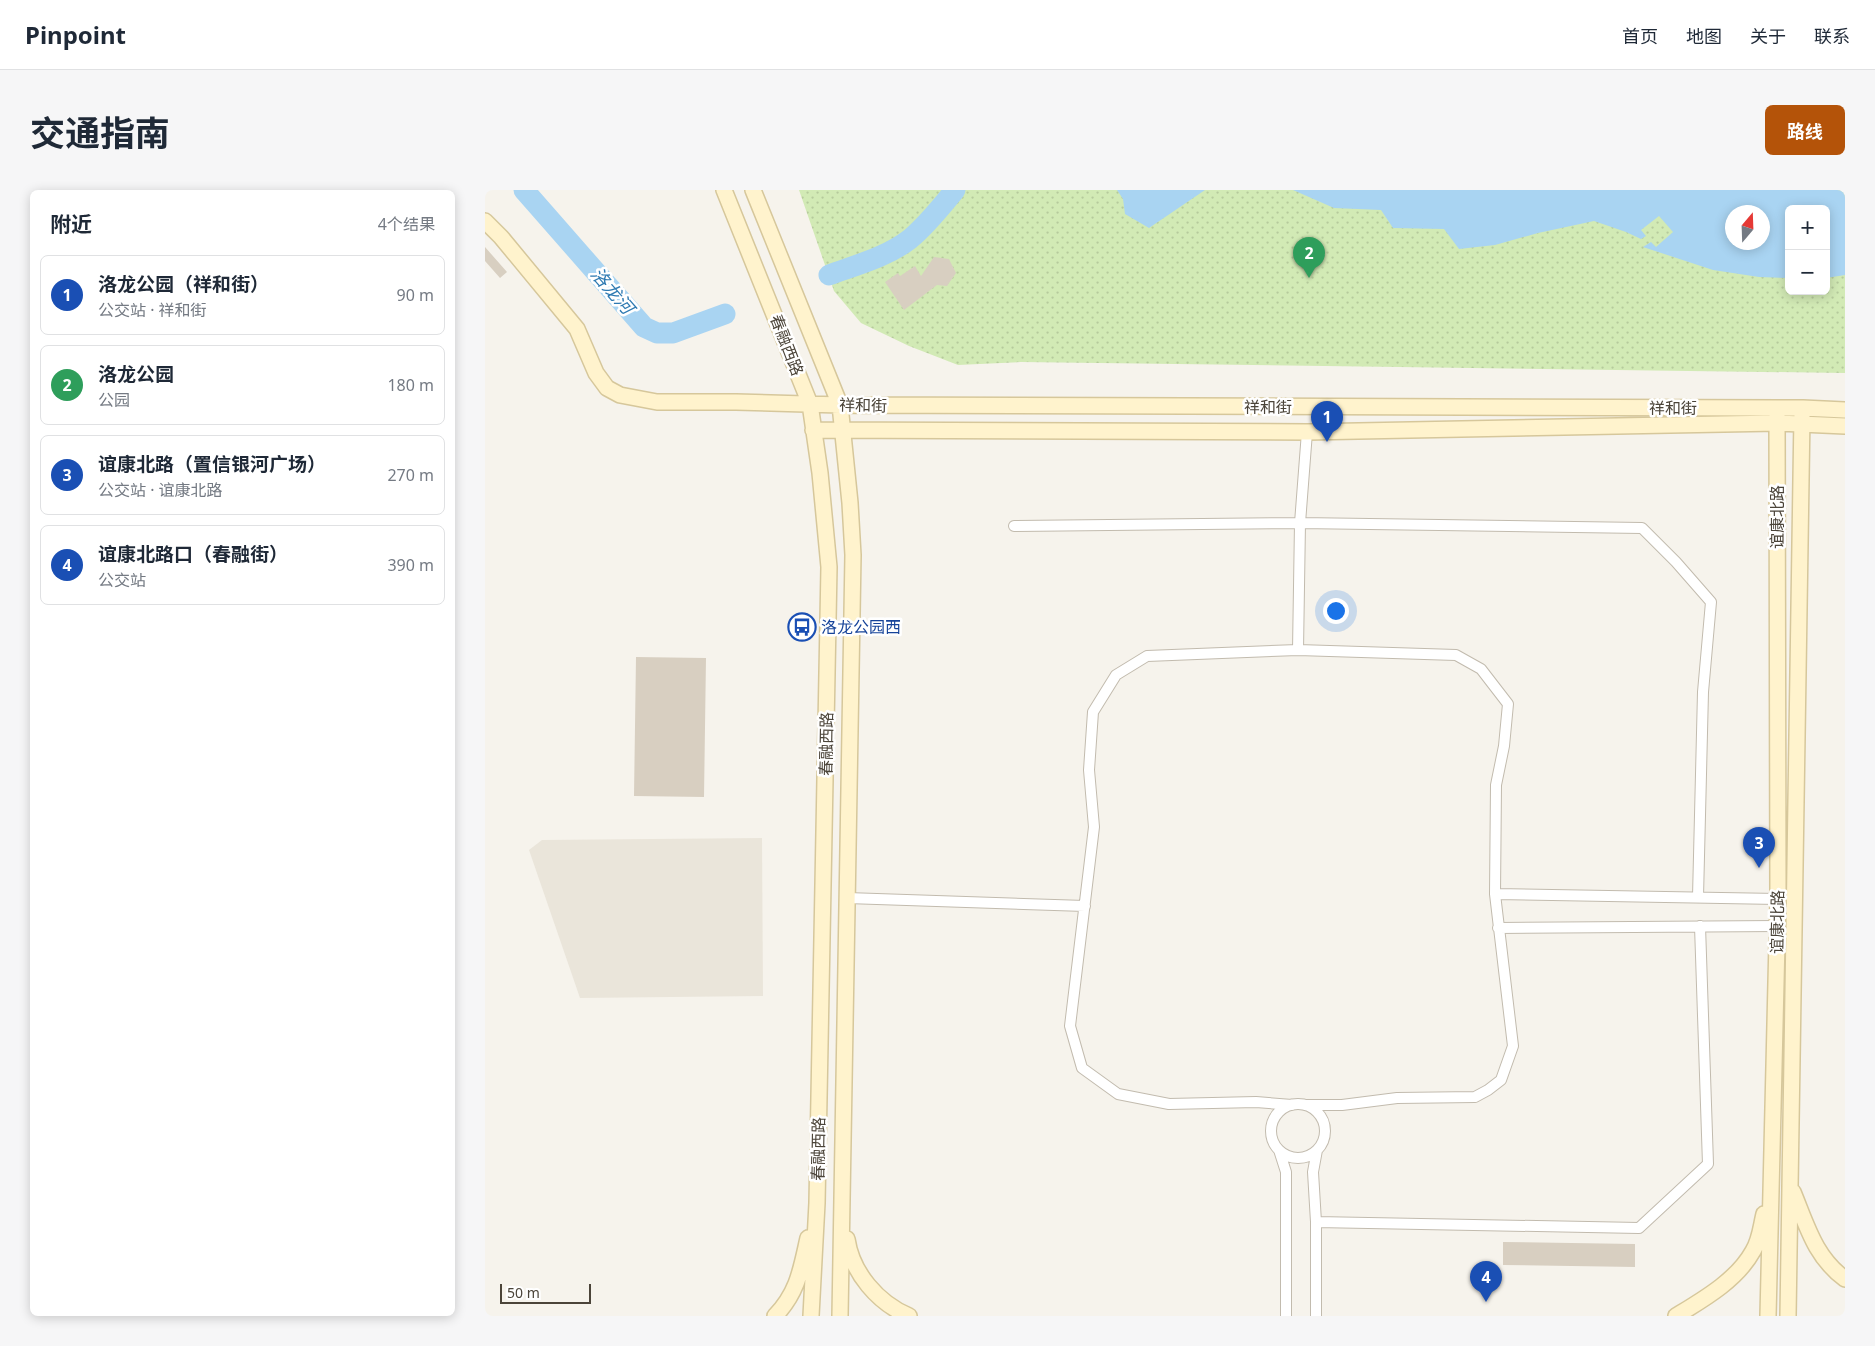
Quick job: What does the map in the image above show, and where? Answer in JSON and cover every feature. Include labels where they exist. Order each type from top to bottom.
[{"type":"main road","name":"春融西路","points":[[724,190],[810,404],[820,473],[829,567],[817,1203],[811,1316]]},
{"type":"main road","name":"春融西路","points":[[753,190],[840,405],[850,503],[853,555],[840,1316]]},
{"type":"main road","name":"祥和街","points":[[485,221],[501,237],[577,329],[596,372],[607,388],[620,395],[657,402],[1777,416],[1802,416],[1845,410]]},
{"type":"main road","name":"祥和街","points":[[813,430],[1307,432],[1777,416]]},
{"type":"main road","name":"谊康北路","points":[[1769,1316],[1778,899],[1777,416]]},
{"type":"main road","name":"祥和街","points":[[1802,416],[1845,426]]},
{"type":"main road","name":"谊康北路","points":[[1788,1316],[1802,416]]},
{"type":"main road","points":[[1676,1316],[1729,1280],[1744,1265],[1754,1250],[1771,1186]]},
{"type":"main road","points":[[1791,1187],[1814,1243],[1831,1269],[1845,1279]]},
{"type":"main road","points":[[775,1316],[788,1301],[798,1282],[817,1203]]},
{"type":"main road","points":[[842,1205],[849,1249],[859,1272],[868,1285],[884,1301],[909,1316]]},
{"type":"street","points":[[1298,650],[1300,523],[1307,432]]},
{"type":"street","points":[[1014,526],[1300,523],[1642,528],[1676,562],[1711,602],[1703,692],[1698,897]]},
{"type":"street","points":[[1298,650],[1456,655],[1481,669],[1508,704],[1504,746],[1496,785],[1495,894],[1513,1046],[1501,1080],[1475,1097],[1397,1098],[1342,1105],[1292,1105],[1256,1102],[1169,1104],[1118,1094],[1082,1068],[1070,1026],[1079,937],[1085,906],[1094,827],[1089,770],[1093,712],[1116,675],[1147,656],[1298,650]]},
{"type":"street","points":[[1495,894],[1778,899]]},
{"type":"street","points":[[847,898],[1085,906]]},
{"type":"street","points":[[1316,1222],[1639,1228],[1708,1164],[1700,926]]},
{"type":"street","points":[[1498,928],[1777,926]]},
{"type":"street","points":[[1256,1102],[1267,1111],[1273,1124]]},
{"type":"street","points":[[1286,1316],[1286,1172],[1279,1150],[1272,1138],[1273,1124],[1279,1112],[1292,1105]]},
{"type":"street","points":[[1305,1105],[1317,1112],[1324,1124],[1324,1138],[1317,1150],[1313,1172],[1316,1222],[1316,1316]]},
{"type":"street","points":[[1324,1124],[1333,1112],[1342,1105]]},
{"type":"street","points":[[1279,1150],[1291,1157],[1298,1158],[1312,1154],[1317,1150]]},
{"type":"shaded area","points":[[762,838],[763,996],[580,998],[529,850],[542,840]]},
{"type":"green space","points":[[799,190],[1845,190],[1845,373],[1021,362],[958,365],[909,346],[861,323],[834,291]]},
{"type":"water","points":[[1117,190],[1205,190],[1149,228],[1125,214],[1123,199]]},
{"type":"water","points":[[1293,190],[1845,190],[1845,275],[1830,277],[1830,205],[1785,205],[1785,278],[1759,277],[1713,270],[1643,247],[1651,242],[1656,247],[1673,232],[1659,216],[1641,230],[1646,236],[1641,239],[1594,221],[1538,233],[1495,245],[1459,249],[1444,229],[1393,228],[1381,210],[1334,208]]},
{"type":"building","points":[[485,247],[507,272],[500,278],[485,261]]},
{"type":"building","points":[[934,257],[949,259],[956,273],[947,286],[937,285],[904,310],[885,282],[898,273],[900,276],[915,266],[921,276]]},
{"type":"building","points":[[636,657],[706,658],[704,797],[634,796]]},
{"type":"building","points":[[1503,1242],[1635,1244],[1635,1267],[1503,1265]]},
{"type":"waterway","name":"洛龙河","points":[[524,190],[644,327],[657,333],[673,333],[725,314]]},
{"type":"waterway","name":"洛龙河","points":[[829,275],[871,260],[891,251],[910,239],[934,216],[955,190]]},
{"type":"place","name":"洛龙公园","points":[[1309,278]]},
{"type":"place","name":"洛龙公园（祥和街）","points":[[1327,442]]},
{"type":"place","name":"洛龙公园西","points":[[802,627]]},
{"type":"place","name":"谊康北路（置信银河广场）","points":[[1759,868]]},
{"type":"place","name":"谊康北路口（春融街）","points":[[1486,1302]]}]
